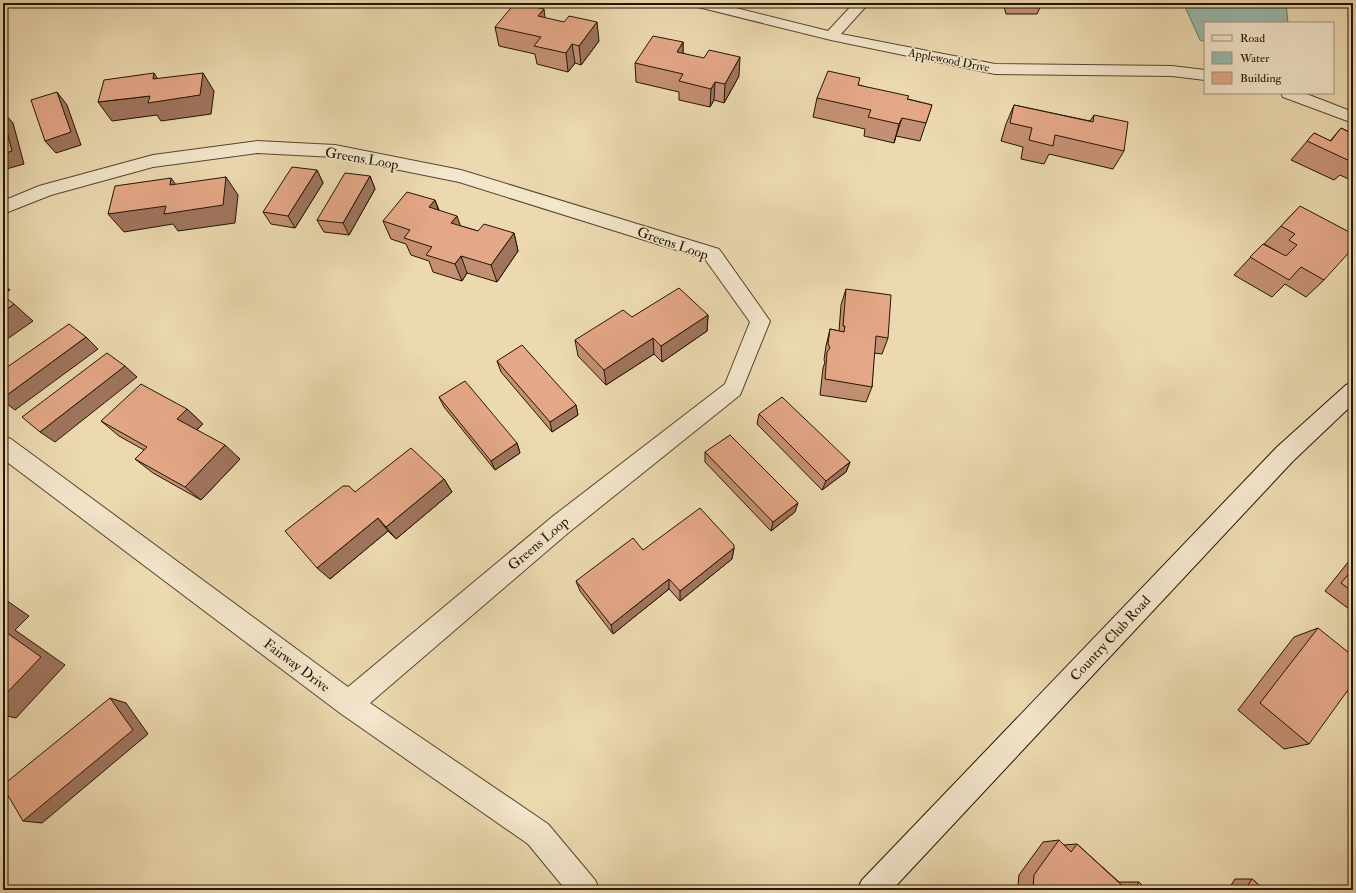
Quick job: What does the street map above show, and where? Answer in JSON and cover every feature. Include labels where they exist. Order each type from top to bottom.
[{"type":"street","name":"Applewood Drive","points":[[699,3],[832,36],[995,69],[1172,71],[1204,75]]},
{"type":"street","points":[[832,36],[862,3]]},
{"type":"street","points":[[1292,94],[1353,118]]},
{"type":"street","name":"Greens Loop","points":[[3,208],[45,190],[153,161],[257,147],[335,151],[461,176],[712,254],[760,321],[733,389],[560,525],[349,704]]},
{"type":"street","name":"Country Club Road","points":[[872,890],[1285,454],[1353,391]]},
{"type":"street","name":"Fairway Drive","points":[[3,446],[349,704],[538,834],[585,890]]},
{"type":"water","points":[[1186,3],[1286,3],[1288,22],[1204,22],[1204,42],[1200,40],[1186,9]]},
{"type":"building","points":[[515,3],[544,9],[538,16],[564,22],[569,16],[597,22],[579,46],[572,44],[566,53],[534,46],[541,37],[495,27]]},
{"type":"building","points":[[653,36],[683,42],[677,52],[704,58],[709,50],[740,57],[725,84],[715,82],[711,89],[679,81],[683,74],[635,63]]},
{"type":"building","points":[[828,71],[860,78],[858,85],[909,96],[907,99],[932,105],[926,123],[902,118],[899,124],[868,117],[871,110],[817,98]]},
{"type":"building","points":[[154,73],[153,79],[203,73],[200,95],[148,103],[150,96],[98,102],[104,80]]},
{"type":"building","points":[[57,92],[71,132],[45,141],[31,100]]},
{"type":"building","points":[[1014,105],[1093,122],[1094,115],[1128,122],[1124,151],[1055,135],[1053,146],[1029,140],[1032,128],[1010,123]]},
{"type":"building","points":[[3,116],[12,151],[3,154]]},
{"type":"building","points":[[1341,128],[1353,134],[1352,162],[1307,141],[1314,133],[1331,141]]},
{"type":"building","points":[[292,167],[317,170],[288,216],[263,212]]},
{"type":"building","points":[[345,173],[370,176],[343,223],[317,220]]},
{"type":"building","points":[[226,177],[223,205],[164,214],[166,206],[108,214],[115,186],[171,178],[170,185]]},
{"type":"building","points":[[407,192],[435,200],[429,207],[457,216],[451,223],[478,231],[484,224],[514,233],[491,265],[461,256],[455,264],[426,255],[432,247],[404,238],[410,230],[383,221]]},
{"type":"building","points":[[1300,206],[1353,234],[1353,248],[1324,280],[1301,267],[1289,280],[1250,257],[1263,244],[1286,256],[1297,245],[1289,240],[1295,234],[1281,226]]},
{"type":"building","points":[[679,288],[708,315],[661,346],[653,338],[604,370],[575,340],[623,310],[632,317]]},
{"type":"building","points":[[846,289],[891,295],[888,338],[876,336],[872,387],[825,379],[827,352],[830,348],[828,344],[830,329],[844,332],[845,326],[843,326]]},
{"type":"building","points":[[3,296],[14,304],[3,312]]},
{"type":"building","points":[[69,324],[86,337],[3,398],[3,370]]},
{"type":"building","points":[[522,345],[576,405],[550,422],[497,361]]},
{"type":"building","points":[[107,353],[125,366],[40,432],[22,417]]},
{"type":"building","points":[[465,381],[517,443],[491,461],[439,397]]},
{"type":"building","points":[[141,384],[187,409],[177,419],[225,445],[185,487],[135,459],[147,447],[101,421]]},
{"type":"building","points":[[782,397],[850,462],[826,481],[759,414]]},
{"type":"building","points":[[730,435],[798,503],[773,522],[705,452]]},
{"type":"building","points":[[411,448],[444,479],[386,527],[378,518],[317,568],[285,531],[343,486],[349,486],[355,492]]},
{"type":"building","points":[[700,508],[734,545],[734,548],[680,591],[669,579],[611,625],[576,581],[633,538],[643,550]]},
{"type":"building","points":[[1353,569],[1353,592],[1341,583]]},
{"type":"building","points":[[1318,628],[1353,656],[1353,683],[1309,744],[1260,703]]},
{"type":"building","points":[[3,630],[41,657],[3,697]]},
{"type":"building","points":[[110,698],[133,730],[23,821],[3,785]]},
{"type":"building","points":[[1059,840],[1071,852],[1077,844],[1127,890],[1037,890],[1033,887],[1034,875]]},
{"type":"building","points":[[1252,879],[1265,890],[1245,890]]},
{"type":"building","points":[[1139,882],[1147,890],[1134,890]]}]
